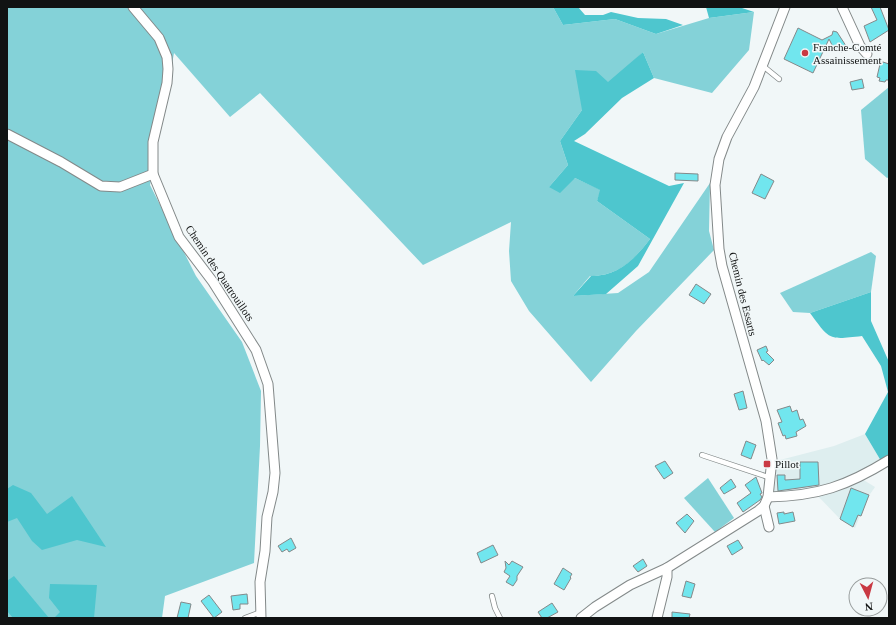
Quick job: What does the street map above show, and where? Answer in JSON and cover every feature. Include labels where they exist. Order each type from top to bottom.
[{"type":"street","name":"Chemin des Quatrouillots","points":[[133,7],[159,38],[167,57],[167,83],[153,142],[153,174],[179,237],[213,282],[256,350],[268,384],[275,473],[273,492],[267,517],[265,551],[260,582],[261,615]]},
{"type":"street","name":"Chemin des Essarts","points":[[764,506],[768,497],[772,459],[766,421],[722,266],[716,212],[715,185],[719,160],[726,137],[754,87],[785,7]]},
{"type":"street","points":[[842,7],[860,46],[866,54]]},
{"type":"street","points":[[7,134],[61,162],[101,186],[120,187],[153,174]]},
{"type":"street","points":[[768,497],[796,496],[829,489],[857,479],[889,460]]},
{"type":"street","points":[[582,618],[595,607],[630,585],[667,568],[764,506],[769,527]]},
{"type":"street","points":[[657,618],[668,577],[667,568]]},
{"type":"lane","points":[[763,66],[779,79]]},
{"type":"lane","points":[[702,456],[771,478]]},
{"type":"lane","points":[[492,596],[495,608],[500,618]]},
{"type":"lane","name":"Chemin des Quatrouillots","points":[[245,618],[261,615]]},
{"type":"shaded area","points":[[7,7],[553,7],[563,25],[615,19],[656,34],[709,18],[754,12],[749,50],[712,93],[654,78],[643,52],[582,110],[560,141],[568,165],[549,187],[575,178],[601,190],[597,201],[650,239],[632,260],[618,270],[590,276],[573,296],[618,293],[649,272],[710,183],[709,231],[714,250],[636,331],[591,382],[529,311],[511,281],[509,251],[511,222],[423,265],[260,93],[230,117],[174,53],[150,185],[196,276],[242,342],[261,391],[260,446],[254,563],[165,596],[162,618],[7,618]]},
{"type":"shaded area","points":[[553,7],[578,7],[585,15],[603,15],[611,12],[638,18],[666,19],[683,25],[656,34],[615,19],[563,25]]},
{"type":"shaded area","points":[[706,7],[739,7],[754,12],[709,18]]},
{"type":"shaded area","points":[[643,52],[654,78],[622,98],[585,134],[574,141],[669,186],[684,183],[638,266],[606,294],[573,296],[591,276],[609,273],[625,265],[638,254],[650,239],[597,201],[600,190],[575,178],[560,193],[549,187],[568,165],[560,141],[582,110],[575,70],[596,71],[608,82]]},
{"type":"shaded area","points":[[889,87],[889,177],[887,178],[865,159],[861,110]]},
{"type":"shaded area","points":[[871,252],[876,256],[871,292],[810,313],[793,312],[780,293]]},
{"type":"shaded area","points":[[871,292],[871,321],[889,362],[889,457],[881,461],[865,434],[888,392],[881,366],[862,336],[836,338],[831,336],[822,329],[810,313]]},
{"type":"shaded area","points":[[865,434],[881,461],[873,467],[819,489],[773,493],[776,480],[776,461],[834,446]]},
{"type":"shaded area","points":[[708,478],[734,518],[715,532],[684,498]]},
{"type":"shaded area","points":[[862,479],[875,487],[868,497],[855,528],[840,519],[817,495]]},
{"type":"shaded area","points":[[13,485],[31,493],[47,514],[72,496],[106,547],[77,540],[42,550],[32,541],[17,518],[7,522],[7,489]]},
{"type":"shaded area","points":[[14,576],[49,618],[13,618],[7,611],[7,581]]},
{"type":"shaded area","points":[[50,584],[97,585],[94,618],[54,618],[60,612],[49,598]]},
{"type":"building","points":[[871,7],[880,7],[889,30],[870,42],[864,26],[877,20]]},
{"type":"building","name":"Franche-Comté Assainissement","points":[[798,28],[822,40],[832,35],[833,31],[837,32],[848,49],[841,52],[839,49],[835,51],[829,39],[813,73],[784,59]]},
{"type":"building","points":[[883,62],[889,64],[889,80],[886,80],[885,82],[879,81],[880,78],[877,77],[880,64]]},
{"type":"building","points":[[862,79],[864,88],[852,90],[850,82]]},
{"type":"building","points":[[675,173],[698,174],[698,181],[675,180]]},
{"type":"building","points":[[761,174],[774,181],[765,199],[752,193]]},
{"type":"building","points":[[696,284],[711,294],[704,304],[689,295]]},
{"type":"building","points":[[766,346],[768,351],[766,352],[774,360],[769,365],[763,360],[762,361],[757,350]]},
{"type":"building","points":[[743,391],[747,408],[739,410],[734,394]]},
{"type":"building","points":[[790,406],[792,412],[797,410],[800,420],[803,419],[806,426],[796,432],[797,436],[786,439],[785,435],[783,436],[778,423],[782,422],[777,410]]},
{"type":"building","points":[[746,441],[756,445],[751,459],[741,455]]},
{"type":"building","points":[[665,461],[673,473],[664,479],[655,466]]},
{"type":"building","points":[[800,462],[818,462],[819,485],[778,491],[777,475],[785,475],[785,480],[800,479]]},
{"type":"building","points":[[756,477],[762,497],[743,512],[737,503],[751,493],[745,485]]},
{"type":"building","points":[[731,479],[736,487],[724,494],[720,488]]},
{"type":"building","points":[[851,488],[869,495],[861,516],[858,515],[853,527],[840,519]]},
{"type":"building","points":[[784,512],[784,514],[793,512],[795,521],[779,524],[777,513]]},
{"type":"building","points":[[687,514],[694,521],[685,533],[676,523]]},
{"type":"building","points":[[291,538],[296,548],[289,552],[287,549],[282,552],[278,546]]},
{"type":"building","points":[[738,540],[743,548],[732,555],[727,546]]},
{"type":"building","points":[[493,545],[498,555],[481,563],[477,553]]},
{"type":"building","points":[[643,559],[647,566],[638,572],[633,566]]},
{"type":"building","points":[[505,561],[509,565],[512,561],[523,567],[513,586],[506,582],[510,576],[504,572],[506,568]]},
{"type":"building","points":[[563,568],[572,574],[564,590],[554,584]]},
{"type":"building","points":[[686,581],[695,584],[691,598],[682,596]]},
{"type":"building","points":[[247,594],[248,604],[240,604],[240,609],[233,610],[231,596]]},
{"type":"building","points":[[209,595],[222,612],[214,618],[201,601]]},
{"type":"building","points":[[181,602],[191,604],[188,618],[177,618]]},
{"type":"building","points":[[552,603],[558,612],[547,618],[542,618],[538,612]]},
{"type":"building","points":[[672,612],[690,614],[689,618],[672,618]]},
{"type":"place","name":"Franche-Comté Assainissement","points":[[805,53]]},
{"type":"place","name":"Pillot","points":[[767,464]]}]
